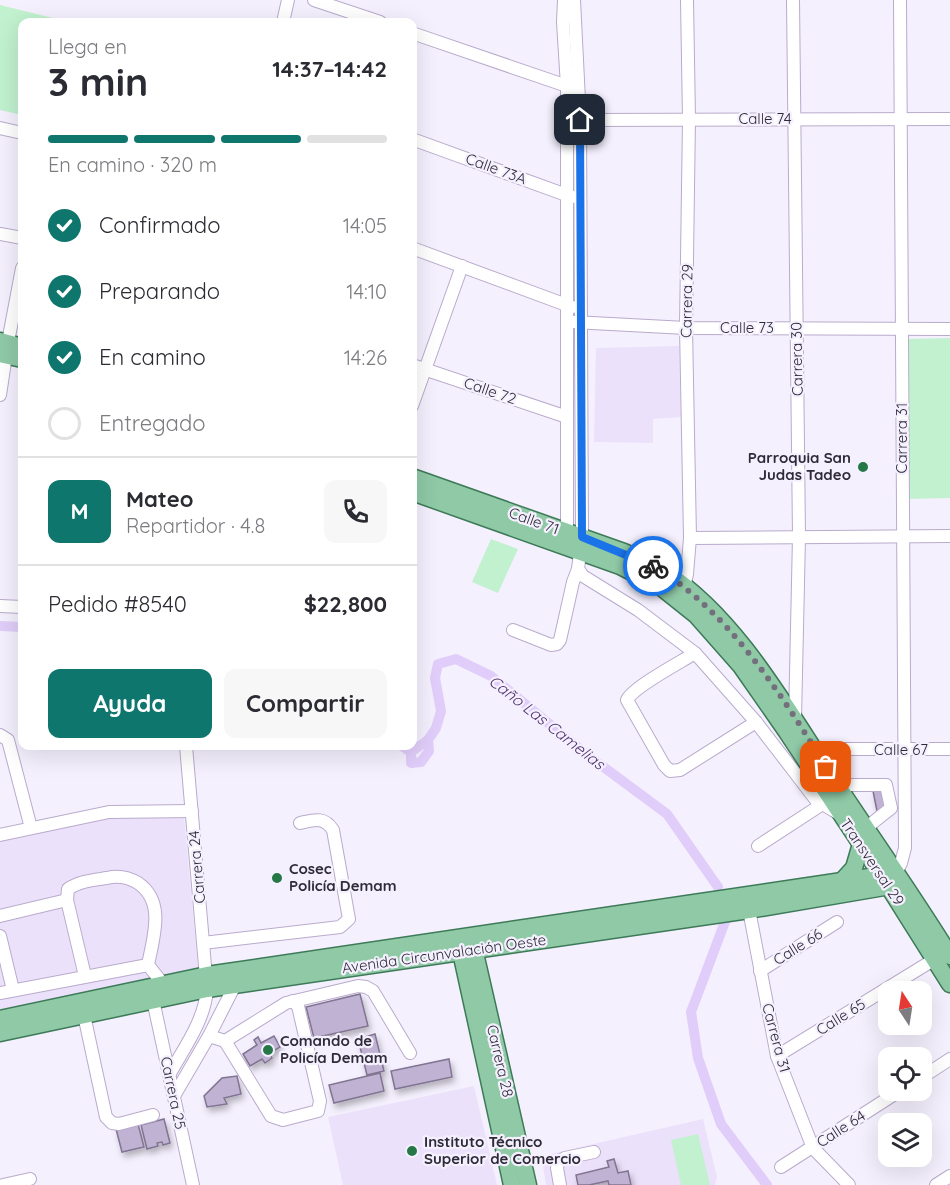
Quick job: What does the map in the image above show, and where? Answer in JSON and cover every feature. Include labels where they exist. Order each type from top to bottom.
[{"type":"main road","name":"Calle 71","points":[[417,479],[574,542],[682,594]]},
{"type":"main road","name":"Calle 71","points":[[417,494],[574,542]]},
{"type":"main road","name":"Transversal 29","points":[[682,594],[729,631],[752,658],[795,718],[837,785],[860,836]]},
{"type":"main road","name":"Transversal 29","points":[[682,594],[741,666],[841,815],[860,836],[946,955],[950,984]]},
{"type":"main road","points":[[843,880],[854,868],[860,836]]},
{"type":"main road","name":"Avenida Circunvalación Oeste","points":[[0,1032],[153,1000],[207,982],[235,984],[843,880],[892,880]]},
{"type":"main road","name":"Avenida Circunvalación Oeste","points":[[0,1019],[163,984],[207,982],[466,944],[749,910],[892,880]]},
{"type":"main road","name":"Carrera 28","points":[[466,944],[513,1185]]},
{"type":"main road","name":"Carrera 28","points":[[466,944],[528,1185]]},
{"type":"street","points":[[285,18],[288,0]]},
{"type":"street","points":[[314,0],[368,18]]},
{"type":"street","points":[[564,0],[567,86],[567,417],[574,542],[578,569],[583,576],[638,610],[695,653],[756,722],[821,805],[841,815]]},
{"type":"street","points":[[574,0],[580,120],[581,309],[574,542]]},
{"type":"street","name":"Carrera 29","points":[[682,594],[688,566],[690,538],[686,328],[689,119],[687,0]]},
{"type":"street","name":"Carrera 30","points":[[793,0],[799,537],[795,718]]},
{"type":"street","name":"Carrera 31","points":[[892,880],[905,848],[900,0]]},
{"type":"street","points":[[417,35],[567,86]]},
{"type":"street","name":"Calle 74","points":[[580,120],[950,119]]},
{"type":"street","points":[[0,128],[18,132]]},
{"type":"street","name":"Calle 73A","points":[[417,141],[580,199]]},
{"type":"street","points":[[0,234],[18,237]]},
{"type":"street","points":[[417,250],[567,306],[581,309]]},
{"type":"street","points":[[417,392],[462,266]]},
{"type":"street","points":[[0,394],[10,350],[18,295]]},
{"type":"street","name":"Calle 73","points":[[567,321],[686,328],[950,328]]},
{"type":"street","name":"Calle 72","points":[[417,367],[567,417]]},
{"type":"street","points":[[690,538],[950,536]]},
{"type":"street","points":[[513,630],[551,645],[557,644],[560,640],[578,569]]},
{"type":"street","points":[[0,606],[18,607]]},
{"type":"street","points":[[695,653],[635,691],[627,700],[664,765],[670,771],[680,770],[756,722]]},
{"type":"street","points":[[0,735],[8,740],[31,828]]},
{"type":"street","name":"Calle 67","points":[[815,750],[950,749]]},
{"type":"street","name":"Carrera 24","points":[[186,750],[207,982]]},
{"type":"street","points":[[837,785],[886,785],[891,808],[860,836]]},
{"type":"street","points":[[758,846],[821,805]]},
{"type":"street","points":[[0,835],[109,812],[192,810]]},
{"type":"street","points":[[203,943],[340,927],[345,924],[348,919],[333,830],[328,823],[320,819],[300,823]]},
{"type":"street","points":[[85,976],[67,900],[68,890],[75,884],[117,876],[130,878],[141,884],[150,896],[156,920],[148,965],[163,984]]},
{"type":"street","points":[[0,916],[67,900]]},
{"type":"street","name":"Carrera 31","points":[[749,910],[777,1056],[813,1148],[849,1185]]},
{"type":"street","name":"Calle 66","points":[[760,971],[837,922]]},
{"type":"street","points":[[0,936],[14,990]]},
{"type":"street","name":"Calle 65","points":[[777,1056],[946,955]]},
{"type":"street","points":[[0,993],[148,965]]},
{"type":"street","points":[[169,1075],[202,1015],[207,982]]},
{"type":"street","points":[[174,1096],[209,1036],[235,984]]},
{"type":"street","points":[[225,1041],[286,1003],[358,986],[373,991],[410,1053]]},
{"type":"street","name":"Carrera 25","points":[[153,1000],[192,1185]]},
{"type":"street","points":[[209,1036],[225,1041],[271,1116],[283,1120],[318,1111],[320,1101],[298,1006],[293,1001]]},
{"type":"street","points":[[84,1015],[106,1117],[112,1123],[119,1124],[153,1115]]},
{"type":"street","points":[[932,1071],[950,1059]]},
{"type":"street","name":"Calle 64","points":[[781,1167],[885,1101]]},
{"type":"street","points":[[560,1185],[558,1162],[565,1158],[594,1152]]},
{"type":"street","points":[[936,1185],[950,1176]]},
{"type":"street","points":[[3,1185],[30,1179]]},
{"type":"shaded area","points":[[679,346],[681,417],[653,419],[653,443],[594,442],[596,348]]},
{"type":"shaded area","points":[[184,815],[198,969],[0,1011],[0,840],[113,818]]},
{"type":"shaded area","name":"Instituto Técnico Superior de Comercio","points":[[474,1086],[497,1185],[343,1185],[328,1117]]},
{"type":"shaded area","points":[[703,1119],[717,1177],[715,1185],[546,1185],[543,1166],[554,1153]]},
{"type":"green space","points":[[0,5],[53,18],[18,18],[18,114],[0,110]]},
{"type":"green space","points":[[950,338],[950,498],[905,499],[909,339]]},
{"type":"green space","points":[[491,539],[518,549],[498,593],[472,582]]},
{"type":"green space","points":[[698,1134],[710,1185],[681,1185],[671,1140]]},
{"type":"building","points":[[885,789],[889,808],[877,811],[873,791]]},
{"type":"building","points":[[360,994],[368,1026],[314,1038],[306,1007]]},
{"type":"building","points":[[375,1034],[384,1071],[367,1075],[358,1039]]},
{"type":"building","points":[[274,1036],[280,1047],[270,1053],[272,1058],[265,1063],[262,1059],[250,1066],[243,1054],[257,1045],[254,1040],[258,1037],[261,1043]]},
{"type":"building","points":[[449,1059],[452,1077],[395,1089],[391,1071]]},
{"type":"building","points":[[380,1073],[384,1091],[334,1103],[329,1085]]},
{"type":"building","points":[[237,1076],[241,1094],[224,1098],[227,1104],[207,1107],[204,1096],[222,1078]]},
{"type":"building","points":[[164,1119],[170,1143],[163,1145],[162,1142],[157,1143],[158,1146],[147,1149],[141,1125]]},
{"type":"building","points":[[138,1124],[144,1147],[122,1152],[116,1129]]},
{"type":"building","points":[[614,1159],[618,1173],[628,1171],[631,1185],[609,1185],[608,1181],[578,1185],[576,1175],[609,1167],[607,1161]]},
{"type":"waterway","name":"Caño Las Camelias","points":[[0,626],[18,627]]},
{"type":"waterway","name":"Caño Las Camelias","points":[[417,748],[428,740],[436,728],[441,711],[435,678],[438,664],[456,659],[491,676],[586,754],[667,814],[718,887]]},
{"type":"waterway","points":[[411,752],[411,763],[421,762],[429,751],[428,740]]},
{"type":"waterway","name":"Caño Las Camelias","points":[[408,750],[411,752],[414,750]]},
{"type":"waterway","name":"Caño Las Camelias","points":[[726,919],[691,1012],[698,1058],[721,1124],[767,1185]]},
{"type":"way so far","points":[[653,566],[684,587],[729,631],[752,658],[795,718],[826,767]]},
{"type":"place","name":"Parroquia San Judas Tadeo","points":[[863,467]]},
{"type":"place","name":"Cosec Policía Demam","points":[[277,878]]},
{"type":"place","name":"Comando de Policía Demam","points":[[268,1050]]},
{"type":"place","name":"Instituto Técnico Superior de Comercio","points":[[412,1151]]},
{"type":"route","points":[[580,120],[582,537],[624,552],[653,566]]}]
